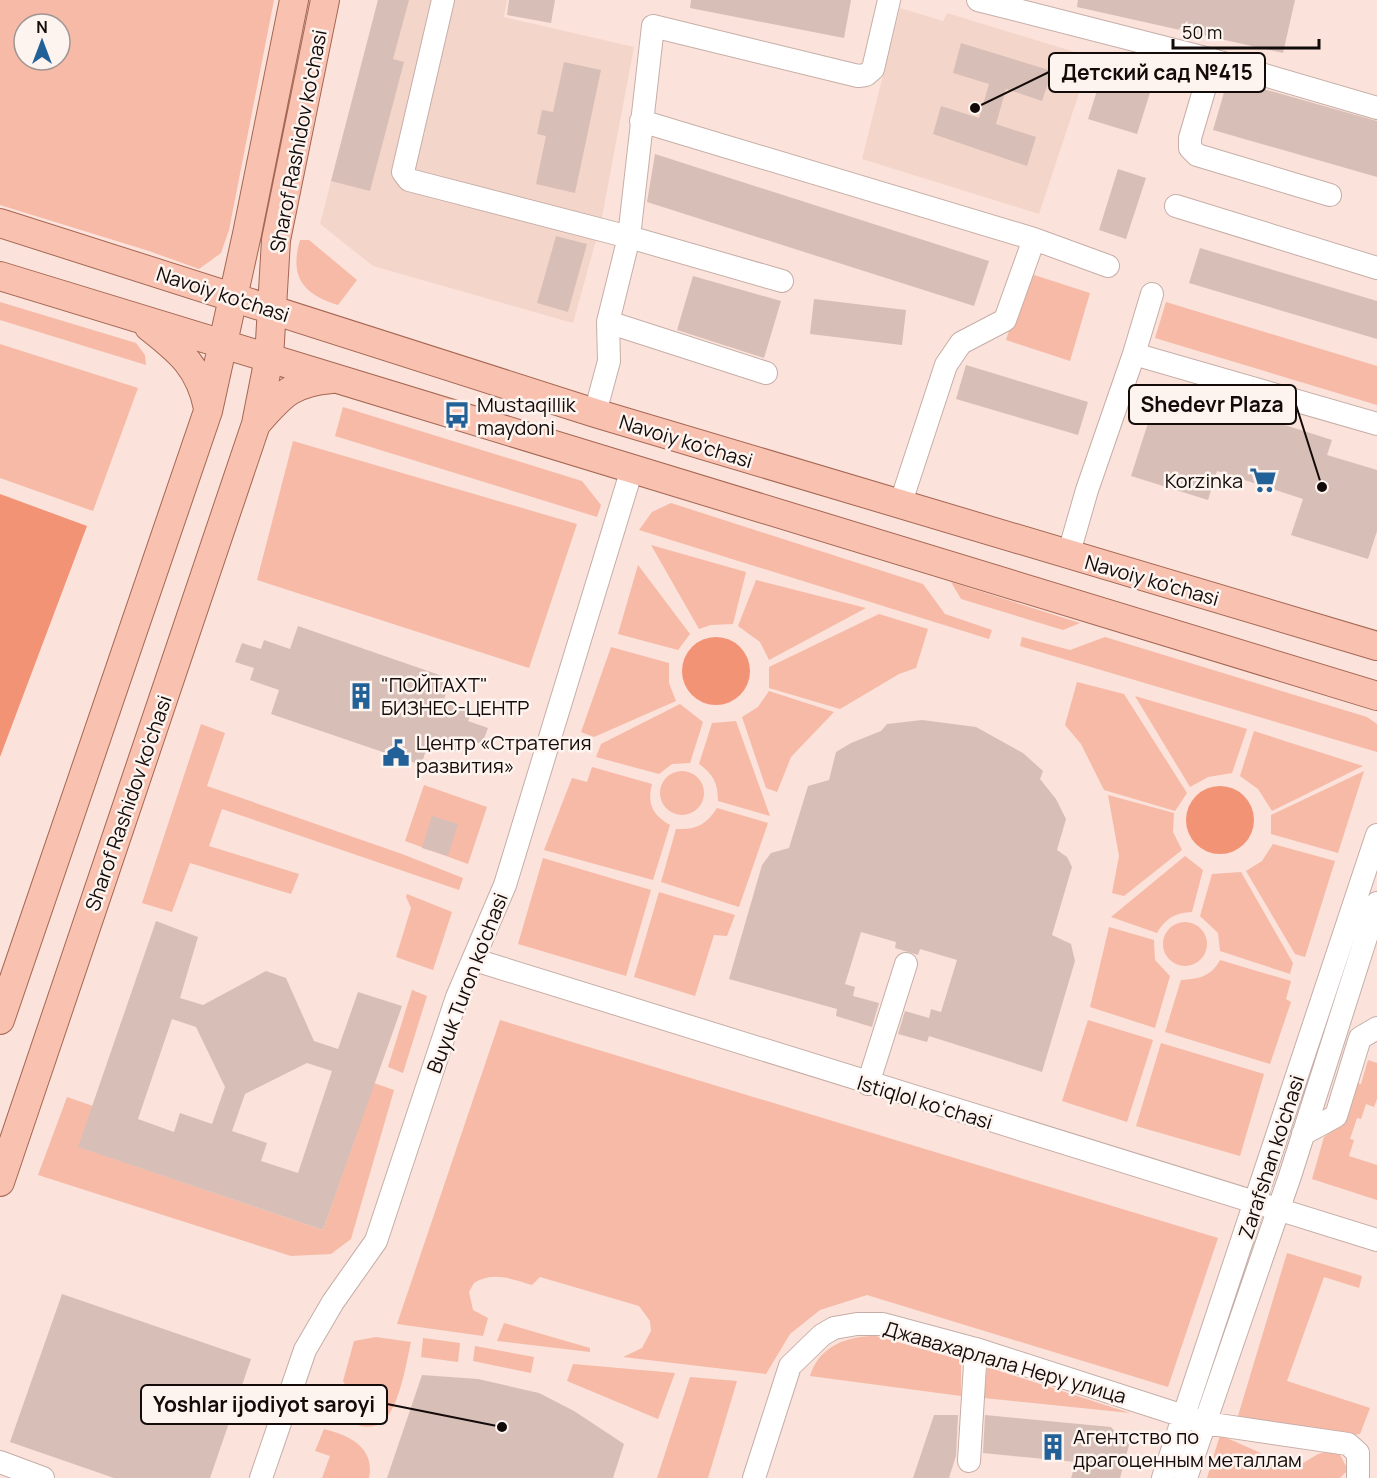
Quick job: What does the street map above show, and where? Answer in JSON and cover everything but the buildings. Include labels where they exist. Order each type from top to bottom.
[{"type":"main road","name":"Sharof Rashidov ko'chasi","points":[[0,1020],[208,411],[247,234],[294,0]]},
{"type":"main road","name":"Sharof Rashidov ko'chasi","points":[[0,1182],[256,424],[269,358],[276,240],[325,0]]},
{"type":"main road","name":"Navoiy ko'chasi","points":[[0,223],[595,413],[1068,556],[1377,646]]},
{"type":"main road","points":[[0,276],[1377,696]]},
{"type":"main road","points":[[223,344],[273,309]]},
{"type":"main road","points":[[134,317],[169,343],[188,362],[203,386],[208,411]]},
{"type":"main road","name":"Sharof Rashidov ko'chasi","points":[[256,424],[289,389],[312,380],[335,378]]},
{"type":"street","points":[[443,0],[403,172],[409,180],[629,237],[782,281]]},
{"type":"street","points":[[595,413],[609,361],[608,322],[629,237],[653,26],[858,76],[866,75],[873,69],[889,0]]},
{"type":"street","points":[[978,0],[1024,6],[1377,108]]},
{"type":"street","points":[[1213,60],[1190,138],[1190,148],[1197,155],[1330,195]]},
{"type":"street","points":[[641,122],[1034,239],[1108,266]]},
{"type":"street","points":[[1176,206],[1377,268]]},
{"type":"street","points":[[900,505],[946,365],[962,343],[1005,320],[1034,239]]},
{"type":"street","points":[[1068,556],[1087,490],[1134,354],[1152,294]]},
{"type":"street","points":[[608,322],[766,373]]},
{"type":"street","points":[[1134,354],[1377,424]]},
{"type":"street","name":"Buyuk Turon ko'chasi","points":[[261,1478],[305,1350],[333,1302],[376,1241],[457,998],[505,885],[632,469]]},
{"type":"street","name":"Zarafshan ko'chasi","points":[[1186,1478],[1195,1419],[1256,1203],[1377,835]]},
{"type":"street","name":"Zarafshan ko'chasi","points":[[1163,1478],[1195,1419],[1278,1210],[1377,903]]},
{"type":"street","name":"Istiqlol ko‘chasi","points":[[474,960],[1377,1240]]},
{"type":"street","points":[[868,1084],[906,964]]},
{"type":"street","points":[[1303,1134],[1336,1116],[1360,1038],[1377,1028]]},
{"type":"street","name":"Джавахарлала Неру улица","points":[[754,1478],[790,1366],[822,1335],[846,1325],[884,1324],[976,1349],[1195,1419],[1348,1444],[1358,1453],[1359,1478]]},
{"type":"street","points":[[969,1461],[976,1349]]},
{"type":"street","points":[[0,1462],[43,1478]]},
{"type":"shaded area","points":[[0,0],[274,0],[229,230],[221,253],[199,269],[149,251],[0,205]]},
{"type":"shaded area","points":[[378,0],[507,0],[504,17],[634,47],[601,222],[573,323],[373,266],[320,224]]},
{"type":"shaded area","points":[[900,8],[943,21],[947,13],[1091,57],[1039,214],[862,159]]},
{"type":"shaded area","points":[[300,240],[309,240],[357,280],[338,305],[316,296],[302,283],[297,265]]},
{"type":"shaded area","points":[[1028,273],[1090,293],[1070,361],[1006,340]]},
{"type":"shaded area","points":[[0,302],[136,343],[145,355],[146,365],[0,320]]},
{"type":"shaded area","points":[[1166,302],[1377,366],[1377,405],[1155,338]]},
{"type":"shaded area","points":[[0,344],[138,388],[93,511],[0,478]]},
{"type":"shaded area","points":[[343,407],[582,481],[601,505],[597,517],[335,436]]},
{"type":"shaded area","points":[[293,441],[577,524],[529,668],[257,580]]},
{"type":"shaded area","points":[[0,494],[87,526],[0,757]]},
{"type":"shaded area","points":[[671,503],[923,584],[945,614],[992,630],[989,639],[639,530],[652,512]]},
{"type":"shaded area","points":[[651,545],[746,572],[733,624],[711,625],[699,629]]},
{"type":"shaded area","points":[[638,565],[690,634],[678,650],[618,634]]},
{"type":"shaded area","points":[[756,580],[866,608],[769,660],[760,642],[738,626]]},
{"type":"shaded area","points":[[951,582],[1080,623],[1063,630],[961,599]]},
{"type":"shaded area","points":[[879,614],[928,629],[916,668],[899,674],[840,709],[769,688],[769,667]]},
{"type":"shaded area","points":[[716,637],[729,640],[740,647],[747,658],[750,671],[747,684],[740,695],[729,702],[716,705],[703,702],[692,695],[685,684],[682,671],[685,658],[692,647],[703,640]]},
{"type":"shaded area","points":[[1022,637],[1070,650],[1105,637],[1367,717],[1377,724],[1377,752],[1020,646]]},
{"type":"shaded area","points":[[611,647],[669,663],[669,683],[676,701],[594,737],[581,732]]},
{"type":"shaded area","points":[[1077,682],[1124,694],[1187,793],[1175,811],[1104,790],[1081,744],[1065,725]]},
{"type":"shaded area","points":[[769,691],[834,712],[791,757],[777,792],[766,788],[742,717],[758,707]]},
{"type":"shaded area","points":[[1135,696],[1247,729],[1232,773],[1208,777],[1190,787]]},
{"type":"shaded area","points":[[680,704],[703,722],[690,763],[672,764],[659,774],[596,757],[601,744]]},
{"type":"shaded area","points":[[736,721],[770,816],[718,801],[714,780],[699,764],[712,723]]},
{"type":"shaded area","points":[[201,724],[225,733],[207,786],[402,854],[463,878],[459,890],[222,809],[209,846],[299,874],[291,894],[190,863],[172,912],[142,903]]},
{"type":"shaded area","points":[[1254,731],[1363,766],[1272,811],[1258,789],[1240,776]]},
{"type":"shaded area","points":[[592,767],[652,784],[650,797],[652,808],[670,825],[653,880],[544,850],[572,778],[587,782]]},
{"type":"shaded area","points":[[682,771],[691,772],[698,777],[703,784],[703,802],[698,809],[691,814],[682,815],[673,814],[666,809],[661,802],[660,793],[661,784],[666,777],[673,772]]},
{"type":"shaded area","points":[[1364,771],[1338,853],[1271,834],[1271,815]]},
{"type":"shaded area","points":[[424,785],[487,807],[468,864],[405,841]]},
{"type":"shaded area","points":[[1220,786],[1233,789],[1244,796],[1251,807],[1254,820],[1251,833],[1244,844],[1233,851],[1220,854],[1207,851],[1196,844],[1189,833],[1186,820],[1189,807],[1196,796],[1207,789]]},
{"type":"shaded area","points":[[1108,795],[1174,813],[1173,832],[1182,850],[1124,896],[1112,893],[1119,856]]},
{"type":"shaded area","points":[[717,808],[768,823],[739,907],[661,882],[676,829],[689,829],[700,825],[709,819]]},
{"type":"shaded area","points":[[1273,844],[1335,861],[1305,957],[1295,954],[1246,871],[1262,861]]},
{"type":"shaded area","points":[[1185,856],[1203,870],[1192,912],[1171,917],[1157,933],[1111,917]]},
{"type":"shaded area","points":[[543,858],[651,890],[626,976],[518,944]]},
{"type":"shaded area","points":[[1241,872],[1293,963],[1290,974],[1220,951],[1218,933],[1200,916],[1212,874]]},
{"type":"shaded area","points":[[659,892],[735,915],[727,936],[714,935],[695,996],[634,977]]},
{"type":"shaded area","points":[[407,894],[452,912],[433,970],[396,957],[411,908]]},
{"type":"shaded area","points":[[1185,922],[1194,923],[1201,928],[1206,935],[1206,953],[1201,960],[1194,965],[1185,966],[1176,965],[1169,960],[1164,953],[1163,944],[1164,935],[1169,928],[1176,923]]},
{"type":"shaded area","points":[[1109,927],[1154,940],[1155,960],[1170,976],[1155,1028],[1090,1007]]},
{"type":"shaded area","points":[[1220,960],[1291,981],[1286,999],[1291,1002],[1270,1064],[1165,1032],[1181,980],[1208,974]]},
{"type":"shaded area","points":[[412,990],[427,996],[403,1073],[388,1067]]},
{"type":"shaded area","points":[[500,1020],[1218,1238],[1168,1387],[867,1295],[820,1310],[790,1334],[766,1374],[623,1357],[642,1348],[651,1331],[650,1321],[639,1306],[540,1277],[532,1285],[495,1277],[481,1279],[474,1283],[469,1292],[473,1310],[488,1318],[483,1336],[397,1324]]},
{"type":"shaded area","points":[[1088,1020],[1153,1040],[1127,1122],[1062,1101]]},
{"type":"shaded area","points":[[1161,1043],[1264,1074],[1240,1156],[1136,1126]]},
{"type":"shaded area","points":[[1368,1060],[1377,1063],[1377,1099],[1374,1107],[1366,1104],[1361,1119],[1357,1118],[1350,1139],[1354,1140],[1349,1156],[1377,1165],[1377,1200],[1312,1179],[1324,1137],[1345,1122],[1357,1083],[1361,1084]]},
{"type":"shaded area","points":[[374,1083],[394,1090],[351,1239],[331,1254],[291,1256],[38,1175],[67,1097],[93,1106],[79,1147],[323,1230]]},
{"type":"shaded area","points":[[1287,1253],[1362,1276],[1359,1288],[1324,1277],[1287,1381],[1370,1408],[1360,1434],[1331,1436],[1298,1433],[1266,1426],[1238,1416]]},
{"type":"shaded area","points":[[504,1323],[590,1348],[590,1352],[497,1341]]},
{"type":"shaded area","points":[[876,1336],[961,1360],[961,1396],[810,1376],[814,1366],[827,1350],[855,1338]]},
{"type":"shaded area","points":[[376,1337],[411,1342],[395,1403],[382,1422],[366,1427],[343,1418],[349,1391],[343,1381],[354,1341]]},
{"type":"shaded area","points":[[423,1338],[460,1343],[458,1362],[421,1357]]},
{"type":"shaded area","points":[[475,1346],[534,1357],[531,1373],[473,1361]]},
{"type":"shaded area","points":[[573,1364],[675,1373],[658,1419],[567,1381]]},
{"type":"shaded area","points":[[987,1367],[1130,1413],[984,1398]]},
{"type":"shaded area","points":[[690,1377],[737,1381],[708,1478],[657,1478]]},
{"type":"shaded area","points":[[324,1429],[343,1435],[365,1451],[370,1468],[369,1478],[322,1478],[330,1456],[315,1451]]},
{"type":"shaded area","points":[[1220,1435],[1295,1468],[1318,1454],[1337,1449],[1348,1470],[1340,1478],[1207,1478]]},
{"type":"place","name":"Детский сад №415","points":[[975,108]]},
{"type":"place","name":"Mustaqillik maydoni","points":[[457,415]]},
{"type":"place","name":"Korzinka","points":[[1263,480]]},
{"type":"place","name":"Shedevr Plaza","points":[[1322,487]]},
{"type":"place","name":"\"ПОЙТАХТ\" БИЗНЕС-ЦЕНТР","points":[[361,696]]},
{"type":"place","name":"Центр «Стратегия развития»","points":[[396,753]]},
{"type":"place","name":"Yoshlar ijodiyot saroyi","points":[[502,1427]]},
{"type":"place","name":"Агентство по драгоценным металлам","points":[[1053,1447]]}]
